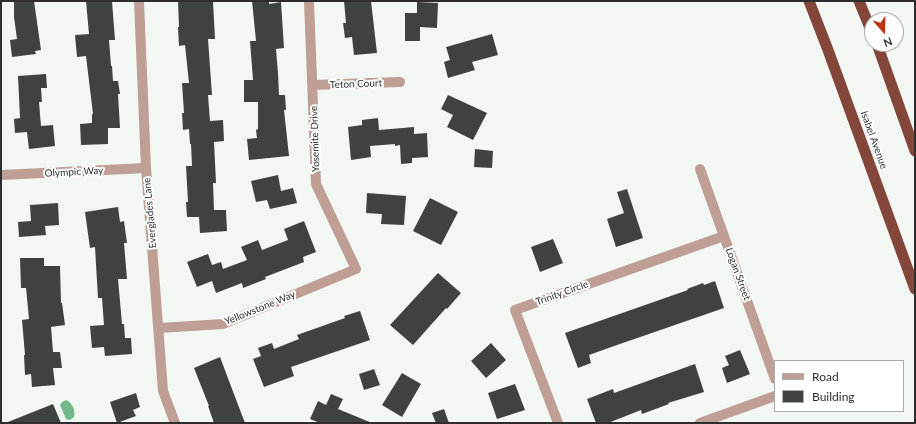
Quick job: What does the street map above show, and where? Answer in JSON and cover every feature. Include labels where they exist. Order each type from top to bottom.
[{"type":"highway","name":"Isabel Avenue","points":[[809,1],[915,289]]},
{"type":"highway","points":[[859,1],[864,13]]},
{"type":"highway","points":[[880,52],[915,150]]},
{"type":"street","name":"Everglades Lane","points":[[139,1],[146,168],[163,391],[175,423]]},
{"type":"street","name":"Yosemite Drive","points":[[309,1],[316,184],[356,269]]},
{"type":"street","name":"Teton Court","points":[[313,85],[400,82]]},
{"type":"street","name":"Olympic Way","points":[[1,175],[146,168]]},
{"type":"street","name":"Logan Street","points":[[700,169],[774,376]]},
{"type":"street","name":"Trinity Circle","points":[[558,423],[515,310],[724,236]]},
{"type":"street","name":"Yellowstone Way","points":[[159,328],[223,324],[356,269]]},
{"type":"street","points":[[700,423],[774,396]]},
{"type":"shaded area","points":[[66,400],[72,405],[74,410],[74,417],[70,420],[66,419],[60,405]]},
{"type":"building","points":[[14,1],[34,1],[41,50],[35,51],[36,54],[12,57],[10,40],[17,39],[14,17]]},
{"type":"building","points":[[86,1],[112,1],[115,40],[109,40],[113,81],[118,81],[120,94],[118,94],[120,128],[108,128],[108,144],[81,145],[80,124],[92,123],[93,114],[86,56],[77,57],[75,35],[89,34]]},
{"type":"building","points":[[178,1],[213,1],[215,39],[208,39],[212,95],[208,95],[210,121],[223,120],[224,141],[214,142],[216,183],[213,183],[214,210],[226,210],[227,231],[200,233],[199,217],[187,217],[186,202],[188,202],[186,166],[192,166],[189,129],[183,130],[182,113],[184,113],[182,83],[189,83],[185,45],[179,46]]},
{"type":"building","points":[[252,1],[269,1],[269,4],[281,2],[284,48],[276,49],[279,95],[285,95],[286,110],[284,110],[289,156],[249,160],[247,139],[257,138],[256,130],[258,129],[258,102],[244,102],[244,80],[253,80],[250,41],[256,41]]},
{"type":"building","points":[[344,1],[371,1],[377,53],[354,55],[352,37],[345,38],[343,23],[346,23]]},
{"type":"building","points":[[417,2],[438,3],[437,28],[420,27],[420,41],[405,41],[405,13],[417,13]]},
{"type":"building","points":[[492,34],[498,55],[472,62],[475,70],[448,78],[444,62],[450,60],[446,47]]},
{"type":"building","points":[[46,74],[47,88],[41,88],[42,102],[39,102],[41,126],[53,125],[55,146],[29,149],[27,132],[15,133],[14,119],[20,118],[18,76]]},
{"type":"building","points":[[448,95],[487,113],[473,140],[447,127],[453,115],[441,109]]},
{"type":"building","points":[[378,118],[379,130],[414,127],[414,134],[427,133],[428,157],[412,158],[412,163],[401,164],[400,145],[395,146],[395,144],[370,146],[371,157],[351,160],[348,127],[362,125],[362,120]]},
{"type":"building","points":[[475,149],[493,151],[492,168],[474,167]]},
{"type":"building","points":[[278,175],[281,191],[293,188],[297,203],[270,209],[267,200],[256,202],[251,181]]},
{"type":"building","points":[[627,189],[643,238],[616,247],[607,219],[624,213],[617,192]]},
{"type":"building","points":[[367,193],[406,196],[404,225],[381,224],[382,214],[366,213]]},
{"type":"building","points":[[430,198],[458,212],[441,245],[413,231]]},
{"type":"building","points":[[58,203],[59,225],[45,226],[46,235],[19,237],[18,222],[31,221],[30,205]]},
{"type":"building","points":[[118,207],[120,222],[124,221],[127,243],[124,243],[127,279],[118,279],[122,324],[124,324],[125,338],[131,338],[132,354],[105,356],[104,347],[92,348],[90,326],[104,325],[102,298],[98,298],[95,247],[90,248],[85,212]]},
{"type":"building","points":[[304,221],[316,252],[303,257],[304,262],[265,277],[266,279],[243,288],[242,283],[216,293],[212,281],[197,287],[187,262],[208,254],[212,265],[221,262],[223,269],[247,260],[241,247],[258,240],[262,250],[288,240],[284,229]]},
{"type":"building","points":[[553,239],[563,263],[540,272],[531,247]]},
{"type":"building","points":[[20,258],[44,258],[44,266],[60,266],[61,303],[65,325],[51,327],[53,352],[60,352],[62,368],[53,368],[55,385],[32,387],[31,374],[25,375],[22,320],[29,319],[26,288],[21,288]]},
{"type":"building","points":[[438,273],[461,293],[413,345],[390,325]]},
{"type":"building","points":[[715,281],[724,308],[589,355],[591,363],[578,368],[565,333],[688,290],[687,289],[703,283],[704,285]]},
{"type":"building","points":[[360,311],[370,340],[291,367],[294,376],[264,387],[253,359],[261,356],[258,348],[272,343],[274,349],[299,339],[297,335],[345,318],[344,316]]},
{"type":"building","points":[[491,343],[506,360],[486,378],[471,361]]},
{"type":"building","points":[[740,350],[750,374],[727,383],[722,368],[729,365],[725,356]]},
{"type":"building","points":[[220,357],[245,423],[214,423],[194,368]]},
{"type":"building","points":[[695,364],[704,392],[668,403],[669,404],[642,414],[641,410],[608,423],[596,423],[587,399],[613,389],[614,393]]},
{"type":"building","points":[[374,369],[380,385],[364,390],[359,374]]},
{"type":"building","points":[[402,373],[421,384],[402,417],[382,405]]},
{"type":"building","points":[[515,384],[525,410],[497,419],[488,393]]},
{"type":"building","points":[[136,393],[140,407],[133,410],[136,416],[117,423],[110,402]]},
{"type":"building","points":[[331,394],[343,399],[338,409],[372,423],[320,423],[310,419],[318,401],[326,405]]},
{"type":"building","points":[[53,404],[61,423],[8,423],[8,422]]},
{"type":"building","points":[[444,409],[449,423],[436,423],[432,413]]}]
